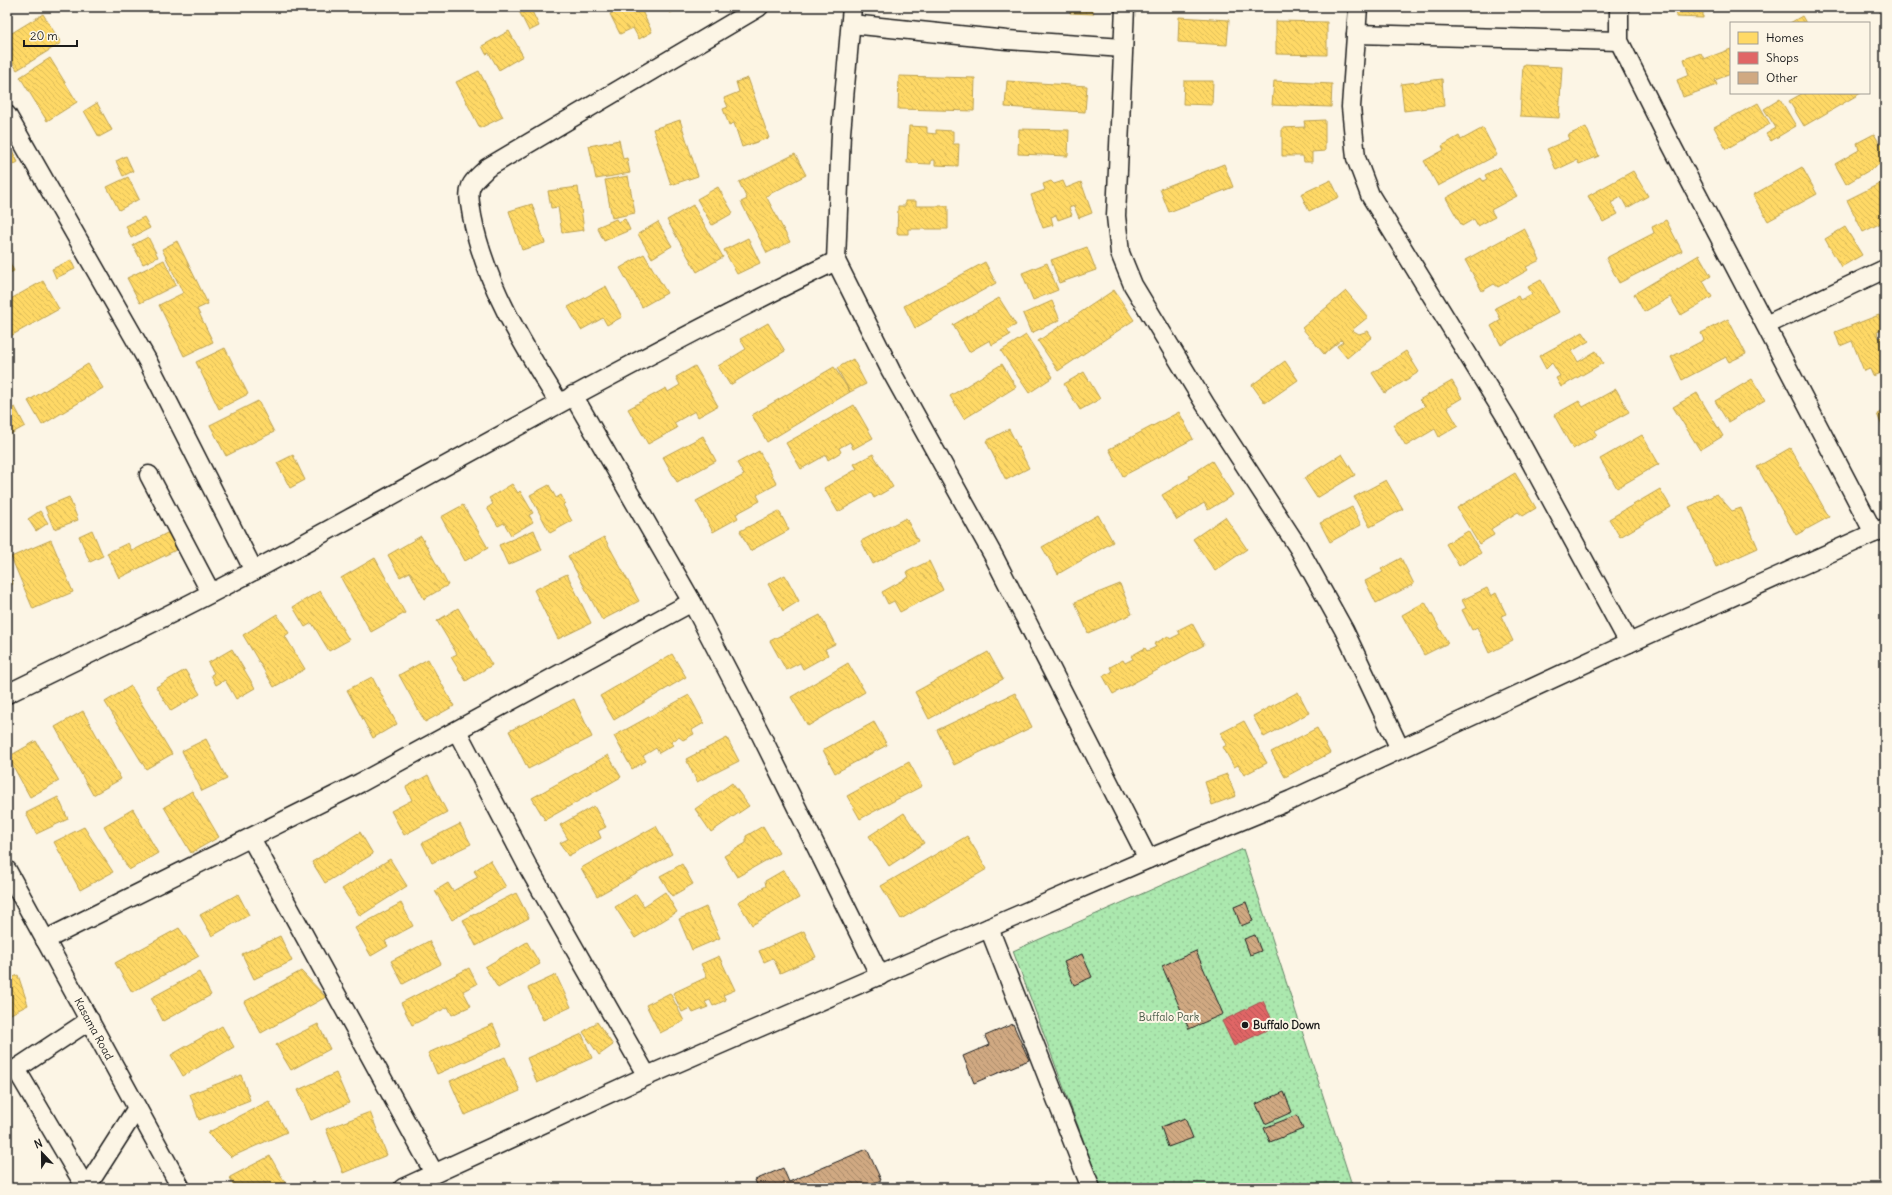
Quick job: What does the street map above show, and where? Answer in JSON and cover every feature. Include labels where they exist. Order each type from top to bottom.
[{"type":"street","points":[[759,7],[487,168],[471,185],[469,199],[475,229],[490,273],[507,315],[531,357],[566,399],[692,602],[761,735],[880,976]]},
{"type":"street","points":[[1125,7],[1116,216],[1120,253],[1132,285],[1205,404],[1298,547],[1344,630],[1400,749]]},
{"type":"street","points":[[1358,7],[1350,107],[1356,158],[1370,195],[1508,420],[1629,643]]},
{"type":"street","points":[[403,1188],[647,1076],[1148,859],[1291,800],[1629,643],[1879,531],[1766,325],[1664,131],[1619,41],[1619,7]]},
{"type":"street","points":[[1123,48],[1008,40],[851,16],[841,133],[836,261],[891,371],[993,555],[1148,859]]},
{"type":"street","points":[[1356,34],[1619,41]]},
{"type":"street","points":[[7,115],[147,360],[254,571]]},
{"type":"street","points":[[7,694],[254,571],[566,399],[772,291],[836,261]]},
{"type":"street","points":[[1766,325],[1885,270]]},
{"type":"street","points":[[149,475],[211,593]]},
{"type":"street","points":[[46,940],[360,783],[692,602]]},
{"type":"street","points":[[457,731],[528,867],[647,1076]]},
{"type":"street","points":[[251,838],[434,1173]]},
{"type":"street","name":"Kasama Road","points":[[7,870],[181,1188]]},
{"type":"street","points":[[989,928],[1091,1188]]},
{"type":"street","points":[[90,1020],[16,1069],[86,1188],[137,1108]]},
{"type":"green space","name":"Buffalo Park","points":[[1243,849],[1353,1188],[1101,1188],[1013,951]]},
{"type":"building: Homes","points":[[517,7],[530,7],[539,26],[529,31]]},
{"type":"building: Homes","points":[[612,7],[640,7],[652,32],[639,39],[633,28],[620,34],[610,14],[614,12]]},
{"type":"building: Homes","points":[[667,7],[682,7],[670,13]]},
{"type":"building: Homes","points":[[1040,7],[1093,7],[1093,14],[1070,13],[1072,8]]},
{"type":"building: Homes","points":[[1676,7],[1703,7],[1703,18],[1676,17]]},
{"type":"building: Homes","points":[[43,14],[61,43],[17,70],[7,53],[13,49],[7,40],[7,36]]},
{"type":"building: Homes","points":[[1802,16],[1805,22],[1792,22]]},
{"type":"building: Homes","points":[[1179,17],[1229,20],[1227,45],[1178,42]]},
{"type":"building: Homes","points":[[1276,21],[1327,22],[1327,55],[1276,54]]},
{"type":"building: Homes","points":[[509,31],[523,56],[499,70],[489,53],[486,54],[482,46]]},
{"type":"building: Homes","points":[[1730,49],[1730,74],[1715,80],[1717,85],[1683,97],[1677,80],[1689,75],[1684,59],[1701,53],[1704,59]]},
{"type":"building: Homes","points":[[50,58],[77,102],[47,121],[20,77]]},
{"type":"building: Homes","points":[[1523,65],[1562,67],[1559,118],[1520,116]]},
{"type":"building: Homes","points":[[479,71],[503,117],[480,128],[456,82]]},
{"type":"building: Homes","points":[[899,76],[975,78],[974,111],[898,109]]},
{"type":"building: Homes","points":[[748,78],[769,138],[742,147],[734,123],[729,125],[723,109],[728,107],[724,98],[739,92],[736,82]]},
{"type":"building: Homes","points":[[1442,79],[1444,106],[1404,111],[1401,84]]},
{"type":"building: Homes","points":[[1007,81],[1087,86],[1085,112],[1005,107]]},
{"type":"building: Homes","points":[[1184,81],[1213,81],[1212,105],[1183,104]]},
{"type":"building: Homes","points":[[1274,81],[1332,84],[1331,107],[1272,105]]},
{"type":"building: Homes","points":[[1801,94],[1859,94],[1804,126],[1789,101]]},
{"type":"building: Homes","points":[[1780,99],[1796,126],[1771,141],[1766,134],[1776,128],[1764,109]]},
{"type":"building: Homes","points":[[97,103],[112,130],[99,137],[84,111]]},
{"type":"building: Homes","points":[[1758,103],[1770,124],[1726,149],[1714,127]]},
{"type":"building: Homes","points":[[680,120],[698,176],[671,185],[653,129]]},
{"type":"building: Homes","points":[[1325,120],[1325,151],[1312,152],[1312,162],[1304,162],[1303,156],[1282,156],[1282,128],[1305,127],[1304,121]]},
{"type":"building: Homes","points":[[909,126],[927,127],[927,133],[936,134],[936,130],[953,131],[953,144],[959,144],[958,166],[935,165],[935,160],[931,160],[931,164],[907,163]]},
{"type":"building: Homes","points":[[1586,127],[1599,156],[1579,164],[1577,160],[1556,170],[1547,149],[1570,139],[1568,135]]},
{"type":"building: Homes","points":[[1483,128],[1497,155],[1438,186],[1424,161],[1444,150],[1442,146],[1459,136],[1461,140]]},
{"type":"building: Homes","points":[[1019,129],[1069,130],[1068,156],[1018,154]]},
{"type":"building: Homes","points":[[1874,134],[1880,144],[1885,140],[1885,161],[1846,184],[1835,164],[1859,150],[1857,143]]},
{"type":"building: Homes","points":[[619,140],[623,159],[627,158],[630,173],[596,179],[589,146]]},
{"type":"building: Homes","points":[[7,141],[18,162],[7,168]]},
{"type":"building: Homes","points":[[795,154],[806,175],[766,196],[790,242],[767,253],[741,202],[747,199],[739,182]]},
{"type":"building: Homes","points":[[126,156],[133,171],[123,176],[116,161]]},
{"type":"building: Homes","points":[[1224,164],[1233,187],[1169,212],[1160,189]]},
{"type":"building: Homes","points":[[1500,167],[1517,196],[1491,210],[1495,217],[1478,226],[1474,219],[1462,226],[1446,198],[1481,178],[1483,181],[1487,179],[1485,175]]},
{"type":"building: Homes","points":[[1802,167],[1817,194],[1768,221],[1753,195]]},
{"type":"building: Homes","points":[[1633,171],[1648,196],[1627,208],[1621,197],[1611,203],[1618,214],[1603,222],[1588,196]]},
{"type":"building: Homes","points":[[628,176],[635,213],[612,218],[605,180]]},
{"type":"building: Homes","points":[[128,177],[139,199],[119,210],[107,187]]},
{"type":"building: Homes","points":[[1331,180],[1339,197],[1309,211],[1301,194]]},
{"type":"building: Homes","points":[[1051,181],[1054,184],[1063,181],[1066,188],[1081,182],[1092,213],[1079,218],[1074,206],[1069,208],[1072,215],[1058,220],[1056,215],[1051,217],[1053,225],[1043,228],[1031,195],[1045,190],[1043,184]]},
{"type":"building: Homes","points":[[1885,181],[1885,221],[1863,232],[1847,200]]},
{"type":"building: Homes","points":[[578,187],[584,230],[562,233],[558,207],[551,208],[548,191]]},
{"type":"building: Homes","points":[[718,187],[733,213],[712,225],[697,199]]},
{"type":"building: Homes","points":[[905,201],[916,201],[916,206],[948,206],[948,229],[908,229],[908,234],[897,234],[898,206],[905,206]]},
{"type":"building: Homes","points":[[532,204],[545,243],[522,250],[509,211]]},
{"type":"building: Homes","points":[[693,205],[723,257],[697,272],[667,220]]},
{"type":"building: Homes","points":[[144,217],[150,228],[131,238],[126,226]]},
{"type":"building: Homes","points":[[616,219],[618,222],[625,219],[630,230],[604,241],[597,227]]},
{"type":"building: Homes","points":[[1666,220],[1682,251],[1619,283],[1606,258],[1654,233],[1652,227]]},
{"type":"building: Homes","points":[[658,222],[672,246],[652,258],[638,234]]},
{"type":"building: Homes","points":[[1845,227],[1862,255],[1841,267],[1825,239]]},
{"type":"building: Homes","points":[[1524,228],[1540,260],[1526,267],[1528,270],[1498,287],[1494,284],[1482,291],[1465,260]]},
{"type":"building: Homes","points":[[148,237],[158,257],[143,264],[133,245]]},
{"type":"building: Homes","points":[[748,238],[760,263],[737,274],[724,250]]},
{"type":"building: Homes","points":[[177,241],[208,304],[197,309],[213,342],[184,356],[159,305],[183,293],[162,249]]},
{"type":"building: Homes","points":[[1087,247],[1096,270],[1059,283],[1051,260]]},
{"type":"building: Homes","points":[[644,254],[667,293],[642,307],[620,268]]},
{"type":"building: Homes","points":[[1699,255],[1711,276],[1703,281],[1712,297],[1681,315],[1670,297],[1644,312],[1634,294]]},
{"type":"building: Homes","points":[[7,257],[14,271],[7,274]]},
{"type":"building: Homes","points":[[71,260],[75,269],[56,278],[52,269]]},
{"type":"building: Homes","points":[[164,260],[176,285],[140,303],[127,278]]},
{"type":"building: Homes","points":[[985,262],[996,283],[915,328],[904,306]]},
{"type":"building: Homes","points":[[1047,263],[1058,290],[1033,300],[1022,273]]},
{"type":"building: Homes","points":[[1541,280],[1559,312],[1501,345],[1491,326],[1501,320],[1495,308],[1518,296],[1520,300],[1532,294],[1528,287]]},
{"type":"building: Homes","points":[[43,281],[59,309],[7,338],[7,301]]},
{"type":"building: Homes","points":[[606,286],[622,317],[607,325],[603,318],[581,330],[568,307]]},
{"type":"building: Homes","points":[[1114,290],[1134,320],[1058,371],[1038,341]]},
{"type":"building: Homes","points":[[1346,291],[1368,317],[1352,330],[1359,334],[1368,331],[1372,337],[1347,358],[1337,346],[1343,342],[1341,340],[1324,354],[1302,328]]},
{"type":"building: Homes","points":[[999,298],[1016,325],[1007,330],[1010,335],[992,345],[990,340],[969,352],[953,325]]},
{"type":"building: Homes","points":[[1052,301],[1060,320],[1031,333],[1023,314]]},
{"type":"building: Homes","points":[[1879,315],[1885,329],[1877,332],[1879,338],[1883,337],[1885,341],[1885,371],[1873,376],[1870,369],[1864,371],[1852,341],[1840,346],[1835,332]]},
{"type":"building: Homes","points":[[1728,319],[1746,354],[1729,362],[1726,357],[1682,380],[1671,357],[1704,340],[1701,333]]},
{"type":"building: Homes","points":[[768,323],[785,351],[730,385],[718,366],[746,349],[740,339]]},
{"type":"building: Homes","points":[[1583,332],[1589,341],[1572,351],[1578,362],[1596,351],[1603,363],[1561,387],[1556,378],[1560,376],[1552,363],[1546,369],[1539,356]]},
{"type":"building: Homes","points":[[1026,335],[1053,377],[1029,393],[1001,351]]},
{"type":"building: Homes","points":[[225,348],[248,394],[219,409],[196,362]]},
{"type":"building: Homes","points":[[1406,351],[1419,372],[1385,393],[1372,373]]},
{"type":"building: Homes","points":[[853,359],[866,384],[850,392],[837,368]]},
{"type":"building: Homes","points":[[1285,361],[1298,380],[1265,403],[1252,385]]},
{"type":"building: Homes","points":[[88,364],[103,388],[42,425],[28,401]]},
{"type":"building: Homes","points":[[1002,364],[1016,387],[964,419],[950,396]]},
{"type":"building: Homes","points":[[695,366],[718,406],[698,417],[695,411],[674,423],[677,428],[648,444],[628,409],[666,388],[668,392],[680,385],[676,377]]},
{"type":"building: Homes","points":[[834,367],[850,392],[767,442],[752,415]]},
{"type":"building: Homes","points":[[1084,372],[1100,399],[1080,410],[1064,384]]},
{"type":"building: Homes","points":[[1752,379],[1765,400],[1728,422],[1715,401]]},
{"type":"building: Homes","points":[[1452,381],[1462,398],[1447,407],[1458,426],[1439,437],[1435,429],[1406,446],[1393,425],[1425,406],[1419,400]]},
{"type":"building: Homes","points":[[1616,389],[1629,412],[1594,431],[1597,435],[1573,449],[1554,415],[1579,401],[1583,407]]},
{"type":"building: Homes","points":[[1697,393],[1723,436],[1700,450],[1673,407]]},
{"type":"building: Homes","points":[[258,401],[274,432],[226,456],[210,425]]},
{"type":"building: Homes","points":[[854,405],[873,438],[853,449],[850,442],[839,448],[841,452],[828,460],[826,455],[801,469],[786,443]]},
{"type":"building: Homes","points":[[15,407],[25,426],[7,436],[7,411]]},
{"type":"building: Homes","points":[[1885,410],[1885,433],[1877,414]]},
{"type":"building: Homes","points":[[1179,412],[1193,439],[1123,476],[1109,449]]},
{"type":"building: Homes","points":[[1009,429],[1029,468],[1006,480],[986,441]]},
{"type":"building: Homes","points":[[1642,435],[1659,464],[1617,488],[1600,459]]},
{"type":"building: Homes","points":[[703,436],[716,461],[677,482],[663,457]]},
{"type":"building: Homes","points":[[1790,448],[1829,517],[1796,535],[1757,467]]},
{"type":"building: Homes","points":[[759,451],[777,484],[757,495],[760,501],[736,514],[738,518],[713,532],[696,501],[744,475],[737,463]]},
{"type":"building: Homes","points":[[873,454],[893,487],[874,498],[871,493],[838,512],[824,488],[857,469],[854,464]]},
{"type":"building: Homes","points":[[1342,454],[1355,475],[1317,498],[1304,478]]},
{"type":"building: Homes","points":[[293,455],[305,480],[290,488],[277,463]]},
{"type":"building: Homes","points":[[1212,461],[1233,495],[1208,510],[1204,503],[1177,520],[1162,495],[1190,478],[1189,476]]},
{"type":"building: Homes","points":[[1515,473],[1536,508],[1523,516],[1518,512],[1491,529],[1494,535],[1479,544],[1457,508]]},
{"type":"building: Homes","points":[[1386,480],[1403,509],[1370,527],[1354,497]]},
{"type":"building: Homes","points":[[512,484],[518,493],[520,491],[533,513],[529,515],[533,522],[511,535],[504,523],[498,526],[487,508],[493,504],[489,498]]},
{"type":"building: Homes","points":[[549,485],[556,498],[561,495],[565,503],[563,505],[572,521],[550,533],[530,495]]},
{"type":"building: Homes","points":[[1660,489],[1671,507],[1620,537],[1609,519]]},
{"type":"building: Homes","points":[[1717,494],[1732,511],[1741,508],[1758,548],[1716,567],[1689,507]]},
{"type":"building: Homes","points":[[69,497],[78,520],[54,529],[45,507]]},
{"type":"building: Homes","points":[[463,505],[488,548],[465,561],[441,517]]},
{"type":"building: Homes","points":[[1352,507],[1361,525],[1330,542],[1320,523]]},
{"type":"building: Homes","points":[[40,511],[48,523],[36,531],[28,519]]},
{"type":"building: Homes","points":[[779,511],[789,530],[750,551],[740,531]]},
{"type":"building: Homes","points":[[1098,515],[1113,542],[1058,574],[1042,547]]},
{"type":"building: Homes","points":[[1225,517],[1247,549],[1215,571],[1193,539]]},
{"type":"building: Homes","points":[[906,518],[918,541],[873,564],[861,541]]},
{"type":"building: Homes","points":[[92,530],[103,556],[90,562],[79,536]]},
{"type":"building: Homes","points":[[534,530],[542,550],[508,565],[499,545]]},
{"type":"building: Homes","points":[[1468,531],[1481,553],[1459,566],[1446,544]]},
{"type":"building: Homes","points":[[169,532],[178,549],[119,578],[107,553],[128,543],[132,551]]},
{"type":"building: Homes","points":[[421,536],[448,585],[424,599],[410,572],[400,577],[388,555]]},
{"type":"building: Homes","points":[[604,537],[639,601],[602,620],[568,556]]},
{"type":"building: Homes","points":[[51,540],[73,592],[33,609],[11,557]]},
{"type":"building: Homes","points":[[375,558],[405,613],[371,632],[341,578]]},
{"type":"building: Homes","points":[[1401,558],[1414,584],[1376,603],[1365,581],[1383,572],[1381,569]]},
{"type":"building: Homes","points":[[929,561],[943,590],[900,612],[894,601],[888,604],[882,592],[909,577],[907,572]]},
{"type":"building: Homes","points":[[7,573],[13,584],[7,587]]},
{"type":"building: Homes","points":[[567,574],[591,623],[558,639],[534,590]]},
{"type":"building: Homes","points":[[785,575],[799,601],[783,611],[768,584]]},
{"type":"building: Homes","points":[[1120,584],[1132,614],[1088,633],[1075,602]]},
{"type":"building: Homes","points":[[1487,588],[1491,596],[1496,593],[1506,614],[1501,616],[1513,641],[1489,653],[1477,627],[1472,630],[1462,610],[1466,608],[1462,600]]},
{"type":"building: Homes","points":[[320,591],[349,640],[329,651],[312,623],[305,627],[293,607]]},
{"type":"building: Homes","points":[[1425,602],[1448,643],[1424,655],[1402,615]]},
{"type":"building: Homes","points":[[458,608],[492,665],[466,681],[451,657],[457,654],[437,621]]},
{"type":"building: Homes","points":[[277,614],[289,633],[285,636],[305,669],[274,687],[243,635]]},
{"type":"building: Homes","points":[[820,615],[835,644],[825,649],[828,655],[803,669],[800,663],[786,670],[770,641]]},
{"type":"building: Homes","points":[[1192,623],[1204,645],[1113,694],[1103,676],[1112,672],[1110,667],[1123,660],[1125,663],[1133,659],[1131,656],[1145,648],[1147,651],[1156,647],[1154,644],[1168,636],[1170,639],[1180,634],[1178,630]]},
{"type":"building: Homes","points":[[232,649],[255,688],[236,699],[225,680],[216,685],[211,675],[214,673],[208,663]]},
{"type":"building: Homes","points":[[988,652],[1003,679],[929,719],[915,692]]},
{"type":"building: Homes","points":[[672,654],[686,677],[614,720],[600,696]]},
{"type":"building: Homes","points":[[428,659],[454,706],[425,722],[399,675]]},
{"type":"building: Homes","points":[[848,663],[865,692],[808,726],[791,697]]},
{"type":"building: Homes","points":[[185,670],[200,694],[171,711],[156,687]]},
{"type":"building: Homes","points":[[372,677],[397,724],[373,738],[347,690]]},
{"type":"building: Homes","points":[[131,686],[172,754],[146,769],[105,702]]},
{"type":"building: Homes","points":[[1298,692],[1309,713],[1264,737],[1253,716]]},
{"type":"building: Homes","points":[[1015,693],[1032,727],[954,765],[937,730]]},
{"type":"building: Homes","points":[[689,695],[704,723],[692,730],[694,734],[683,740],[679,737],[671,742],[673,745],[659,753],[656,748],[643,756],[646,761],[632,769],[614,736]]},
{"type":"building: Homes","points":[[574,699],[592,737],[528,769],[509,731]]},
{"type":"building: Homes","points":[[83,711],[121,779],[93,795],[55,727]]},
{"type":"building: Homes","points":[[1244,721],[1267,763],[1244,775],[1238,765],[1234,767],[1223,747],[1227,745],[1221,733]]},
{"type":"building: Homes","points":[[874,722],[887,745],[835,773],[823,750]]},
{"type":"building: Homes","points":[[1317,728],[1330,753],[1285,777],[1271,752]]},
{"type":"building: Homes","points":[[727,738],[739,761],[697,782],[686,759]]},
{"type":"building: Homes","points":[[206,739],[227,779],[202,791],[182,751]]},
{"type":"building: Homes","points":[[36,741],[59,781],[30,797],[8,757]]},
{"type":"building: Homes","points":[[608,755],[621,777],[545,820],[532,798]]},
{"type":"building: Homes","points":[[909,762],[922,786],[860,819],[847,796]]},
{"type":"building: Homes","points":[[1227,774],[1236,796],[1212,805],[1205,782]]},
{"type":"building: Homes","points":[[428,775],[447,812],[404,835],[391,811],[412,800],[406,787]]},
{"type":"building: Homes","points":[[732,783],[749,806],[711,832],[695,809]]},
{"type":"building: Homes","points":[[192,791],[219,837],[191,853],[164,807]]},
{"type":"building: Homes","points":[[58,797],[68,819],[36,834],[26,813]]},
{"type":"building: Homes","points":[[594,806],[606,827],[598,831],[601,838],[568,856],[560,843],[568,839],[560,825]]},
{"type":"building: Homes","points":[[133,809],[158,853],[129,870],[104,826]]},
{"type":"building: Homes","points":[[904,813],[924,843],[889,866],[869,836]]},
{"type":"building: Homes","points":[[460,824],[471,844],[432,863],[422,843]]},
{"type":"building: Homes","points":[[656,826],[672,854],[597,896],[581,868]]},
{"type":"building: Homes","points":[[763,826],[779,853],[737,877],[724,856],[746,843],[746,836]]},
{"type":"building: Homes","points":[[84,827],[113,872],[80,890],[54,842]]},
{"type":"building: Homes","points":[[360,832],[373,854],[325,883],[312,862]]},
{"type":"building: Homes","points":[[967,836],[987,869],[901,919],[881,886]]},
{"type":"building: Homes","points":[[390,859],[407,886],[360,916],[342,889]]},
{"type":"building: Homes","points":[[490,860],[506,887],[452,920],[435,891],[448,883],[453,891],[478,877],[474,871]]},
{"type":"building: Homes","points":[[682,864],[693,884],[672,896],[660,876]]},
{"type":"building: Homes","points":[[784,870],[799,898],[752,925],[738,902],[766,886],[765,881]]},
{"type":"building: Homes","points":[[665,892],[677,912],[635,938],[615,907],[636,894],[644,906]]},
{"type":"building: Homes","points":[[516,893],[529,918],[476,946],[463,920]]},
{"type":"building: Homes","points":[[238,894],[249,915],[212,936],[200,915]]},
{"type":"building: Homes","points":[[401,903],[413,926],[385,941],[388,946],[371,956],[355,928]]},
{"type":"building: Homes","points":[[706,907],[720,938],[692,950],[679,919]]},
{"type":"building: Homes","points":[[179,928],[199,956],[132,992],[115,963]]},
{"type":"building: Homes","points":[[804,931],[816,957],[780,973],[773,958],[764,962],[759,951]]},
{"type":"building: Homes","points":[[280,936],[292,961],[254,979],[242,954]]},
{"type":"building: Homes","points":[[429,941],[441,964],[403,984],[391,961]]},
{"type":"building: Homes","points":[[527,942],[540,964],[498,988],[485,967]]},
{"type":"building: Homes","points":[[719,956],[735,990],[723,995],[726,1000],[713,1006],[710,1000],[705,1002],[708,1007],[693,1013],[690,1008],[682,1012],[673,993],[707,977],[701,964]]},
{"type":"building: Homes","points":[[469,968],[477,984],[463,991],[471,1006],[452,1015],[448,1007],[412,1025],[401,1003]]},
{"type":"building: Homes","points":[[301,971],[326,997],[261,1033],[244,1002]]},
{"type":"building: Homes","points":[[199,972],[211,995],[163,1021],[151,998]]},
{"type":"building: Homes","points":[[18,975],[28,1005],[7,1016],[7,980]]},
{"type":"building: Homes","points":[[556,975],[571,1007],[543,1020],[528,988]]},
{"type":"building: Homes","points":[[670,993],[684,1021],[660,1033],[646,1005]]},
{"type":"building: Homes","points":[[597,1022],[613,1045],[599,1055],[583,1032]]},
{"type":"building: Homes","points":[[318,1024],[330,1049],[291,1070],[276,1045]]},
{"type":"building: Homes","points":[[493,1024],[502,1045],[437,1074],[428,1053]]},
{"type":"building: Homes","points":[[222,1026],[234,1047],[183,1076],[171,1055]]},
{"type":"building: Homes","points":[[582,1034],[592,1058],[537,1083],[527,1058]]},
{"type":"building: Homes","points":[[505,1057],[520,1091],[465,1115],[450,1081]]},
{"type":"building: Homes","points":[[336,1073],[349,1103],[311,1120],[298,1090]]},
{"type":"building: Homes","points":[[241,1075],[250,1100],[199,1120],[190,1094]]},
{"type":"building: Homes","points":[[269,1101],[287,1132],[231,1157],[207,1133]]},
{"type":"building: Homes","points":[[370,1112],[387,1155],[343,1173],[326,1129]]},
{"type":"building: Homes","points":[[270,1156],[288,1188],[234,1188],[230,1177]]},
{"type":"building: Shops","points":[[1263,1001],[1275,1026],[1234,1046],[1222,1021]]},
{"type":"building: Other","points":[[1246,902],[1253,921],[1241,926],[1234,907]]},
{"type":"building: Other","points":[[1255,935],[1261,951],[1250,955],[1244,939]]},
{"type":"building: Other","points":[[1196,951],[1223,1014],[1189,1029],[1162,966]]},
{"type":"building: Other","points":[[1082,954],[1092,977],[1074,985],[1064,962]]},
{"type":"building: Other","points":[[1013,1024],[1029,1060],[974,1083],[963,1056],[989,1045],[985,1036]]},
{"type":"building: Other","points":[[1284,1092],[1292,1112],[1265,1124],[1256,1104]]},
{"type":"building: Other","points":[[1297,1115],[1303,1129],[1270,1142],[1264,1128]]},
{"type":"building: Other","points":[[1185,1118],[1193,1138],[1168,1147],[1161,1127]]},
{"type":"building: Other","points":[[867,1149],[881,1180],[861,1188],[758,1188],[755,1180],[783,1168],[789,1182]]},
{"type":"place","name":"Buffalo Down","points":[[1245,1025]]}]
